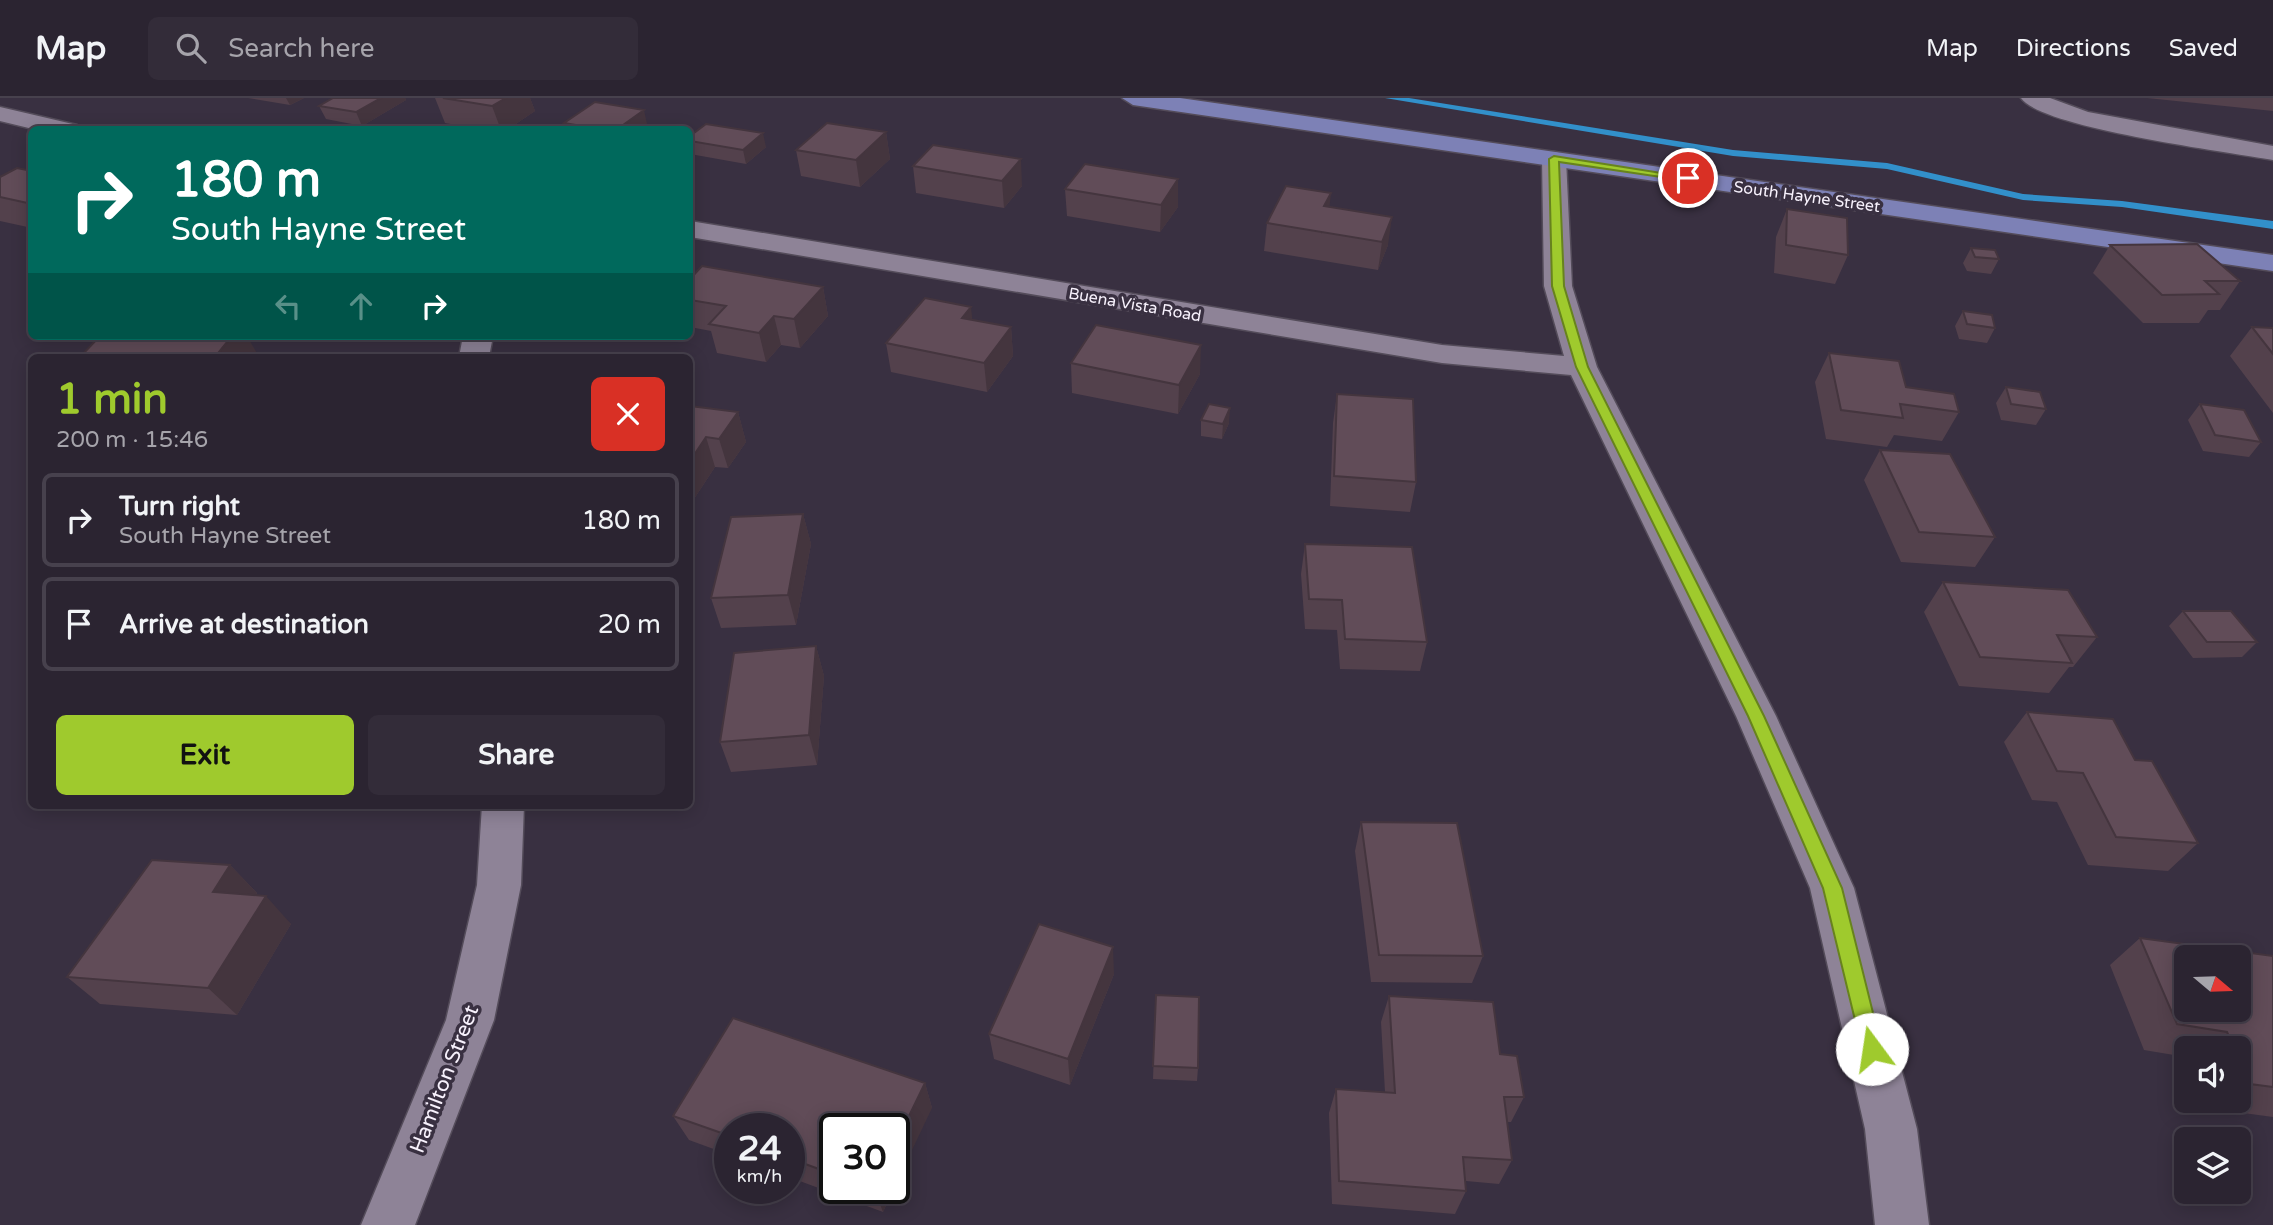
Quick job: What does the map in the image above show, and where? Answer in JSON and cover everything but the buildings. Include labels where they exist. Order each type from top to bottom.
[{"type":"main road","name":"South Hayne Street","points":[[1133,98],[2273,263]]},
{"type":"street","points":[[2032,98],[2060,113],[2273,153]]},
{"type":"street","points":[[0,114],[45,126]]},
{"type":"street","points":[[1554,159],[1558,286],[1582,367],[1756,716],[1832,888],[1891,1129],[1902,1225]]},
{"type":"street","name":"Buena Vista Road","points":[[693,229],[1442,354],[1582,367]]},
{"type":"street","name":"Hamilton Street","points":[[388,1225],[470,1020],[499,886],[503,809]]},
{"type":"waterway","points":[[1390,98],[1733,153],[1887,166],[2023,197],[2122,204],[2273,225]]},
{"type":"route","points":[[1688,178],[1554,159],[1558,286],[1582,367],[1756,716],[1832,888],[1872,1049]]}]
